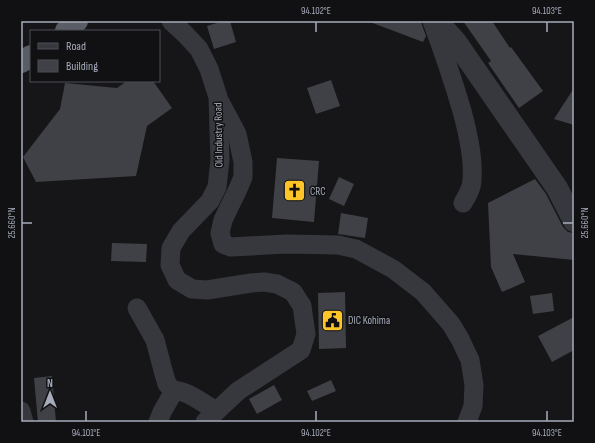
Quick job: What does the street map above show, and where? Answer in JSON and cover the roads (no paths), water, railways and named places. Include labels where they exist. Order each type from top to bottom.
[{"type":"highway","points":[[67,30],[77,21]]},
{"type":"highway","points":[[21,62],[30,57]]},
{"type":"street","name":"Old Industry Road","points":[[171,21],[199,49],[209,69],[218,97],[220,160],[217,187],[210,201],[182,231],[171,248],[170,265],[177,280],[192,289],[207,290],[264,282],[277,284],[293,292],[302,306],[306,334],[301,350],[238,390],[210,417]]},
{"type":"street","points":[[432,21],[449,66],[458,96],[466,126],[471,154],[472,181],[470,189],[463,202]]},
{"type":"street","points":[[438,21],[456,42],[557,188],[574,207]]},
{"type":"street","points":[[218,97],[237,134],[243,162],[243,177],[223,220],[220,233],[223,244],[232,247],[286,244],[338,246],[356,249],[393,269],[423,292],[451,324],[460,339],[470,360],[474,385],[472,406],[467,422]]},
{"type":"street","points":[[557,188],[574,221]]},
{"type":"street","points":[[137,308],[156,340],[167,384],[174,390],[184,392],[210,417]]},
{"type":"street","points":[[158,422],[174,390]]},
{"type":"street","points":[[21,411],[24,422]]},
{"type":"place","name":"CRC","points":[[294,191]]},
{"type":"place","name":"DIC Kohima","points":[[332,320]]}]
